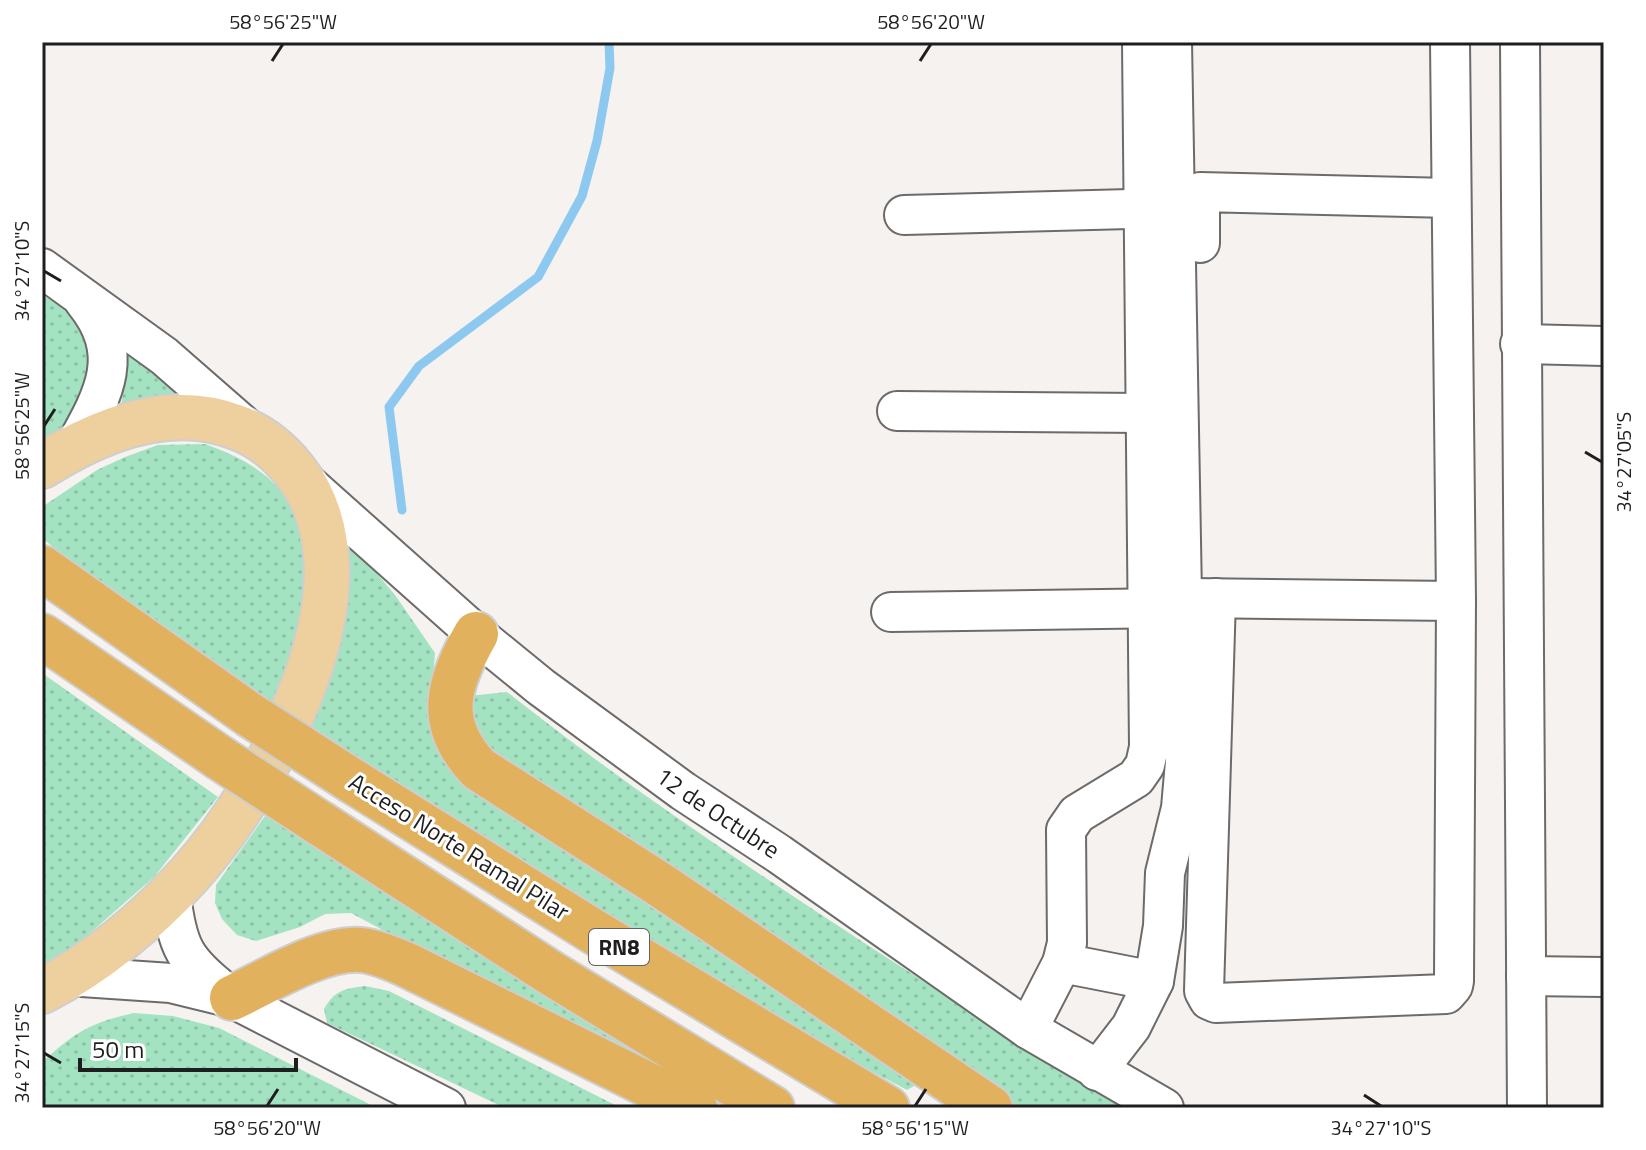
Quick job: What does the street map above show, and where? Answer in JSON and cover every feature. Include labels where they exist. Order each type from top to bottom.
[{"type":"highway","name":"Acceso Norte Ramal Pilar","points":[[45,571],[250,715],[354,782],[591,930],[887,1108]]},
{"type":"highway","points":[[476,634],[452,682],[449,706],[463,750],[479,769],[659,884],[990,1108]]},
{"type":"highway","name":"RN8","points":[[42,636],[220,758],[549,972],[772,1108]]},
{"type":"highway","points":[[232,998],[340,951],[373,952],[409,966],[695,1108]]},
{"type":"main road","points":[[50,989],[119,939],[171,894],[208,852],[253,787],[280,739],[312,662],[325,596],[326,553],[319,514],[301,478],[287,461],[257,437],[227,423],[177,417],[128,426],[59,456]]},
{"type":"street","points":[[1142,42],[1160,209],[1204,991],[1209,1000],[1216,1003],[1442,995],[1450,992],[1454,981],[1456,601],[1450,42]]},
{"type":"street","points":[[1097,1071],[1131,1027],[1154,981],[1163,926],[1165,873],[1181,808],[1185,762],[1182,603],[1145,413],[1172,42]]},
{"type":"street","points":[[1197,42],[1197,117]]},
{"type":"street","points":[[1520,42],[1527,1108]]},
{"type":"street","points":[[1201,512],[1200,192],[1451,198]]},
{"type":"street","points":[[904,215],[1160,209]]},
{"type":"street","points":[[42,268],[164,356],[257,437]]},
{"type":"street","points":[[59,456],[102,395],[109,364],[103,331],[74,290]]},
{"type":"street","points":[[1520,344],[1604,346]]},
{"type":"street","points":[[897,411],[1145,413]]},
{"type":"street","name":"12 de Octubre","points":[[301,478],[476,634],[541,687],[683,791],[779,854],[1028,1029],[1164,1108]]},
{"type":"street","points":[[891,612],[1182,603],[1456,601]]},
{"type":"street","points":[[1028,1029],[1062,963],[1067,943],[1066,830],[1077,814],[1136,778],[1145,765],[1182,603]]},
{"type":"street","points":[[171,894],[177,939],[185,955],[211,982],[232,998],[446,1108]]},
{"type":"street","points":[[1062,963],[1154,981]]},
{"type":"street","points":[[1526,976],[1604,977]]},
{"type":"street","points":[[50,989],[171,983],[232,998]]},
{"type":"green space","points":[[42,295],[77,316],[96,358],[73,431],[42,452]]},
{"type":"green space","points":[[126,348],[196,399],[120,417]]},
{"type":"green space","points":[[205,444],[239,459],[270,479],[286,498],[300,532],[304,574],[301,618],[294,655],[273,706],[122,602],[42,538],[42,507],[97,470],[158,445]]},
{"type":"green space","points":[[351,543],[395,595],[435,653],[430,710],[443,762],[474,793],[597,871],[914,1086],[907,1090],[678,961],[529,870],[309,727],[342,546]]},
{"type":"green space","points":[[42,673],[218,797],[154,877],[65,955],[42,967]]},
{"type":"green space","points":[[507,692],[718,846],[1085,1086],[1124,1108],[1019,1108],[485,760],[468,696]]},
{"type":"green space","points":[[265,816],[314,838],[690,1077],[513,1000],[351,913],[325,914],[300,927],[256,941],[237,935],[222,919],[215,903],[216,885]]},
{"type":"green space","points":[[365,986],[389,991],[621,1108],[505,1108],[327,1023],[324,1009],[336,994]]},
{"type":"green space","points":[[134,1013],[173,1016],[219,1028],[377,1108],[42,1108],[42,1062],[84,1030]]},
{"type":"waterway","points":[[402,510],[389,407],[419,366],[538,277],[582,196],[597,141],[610,68],[609,42]]}]
